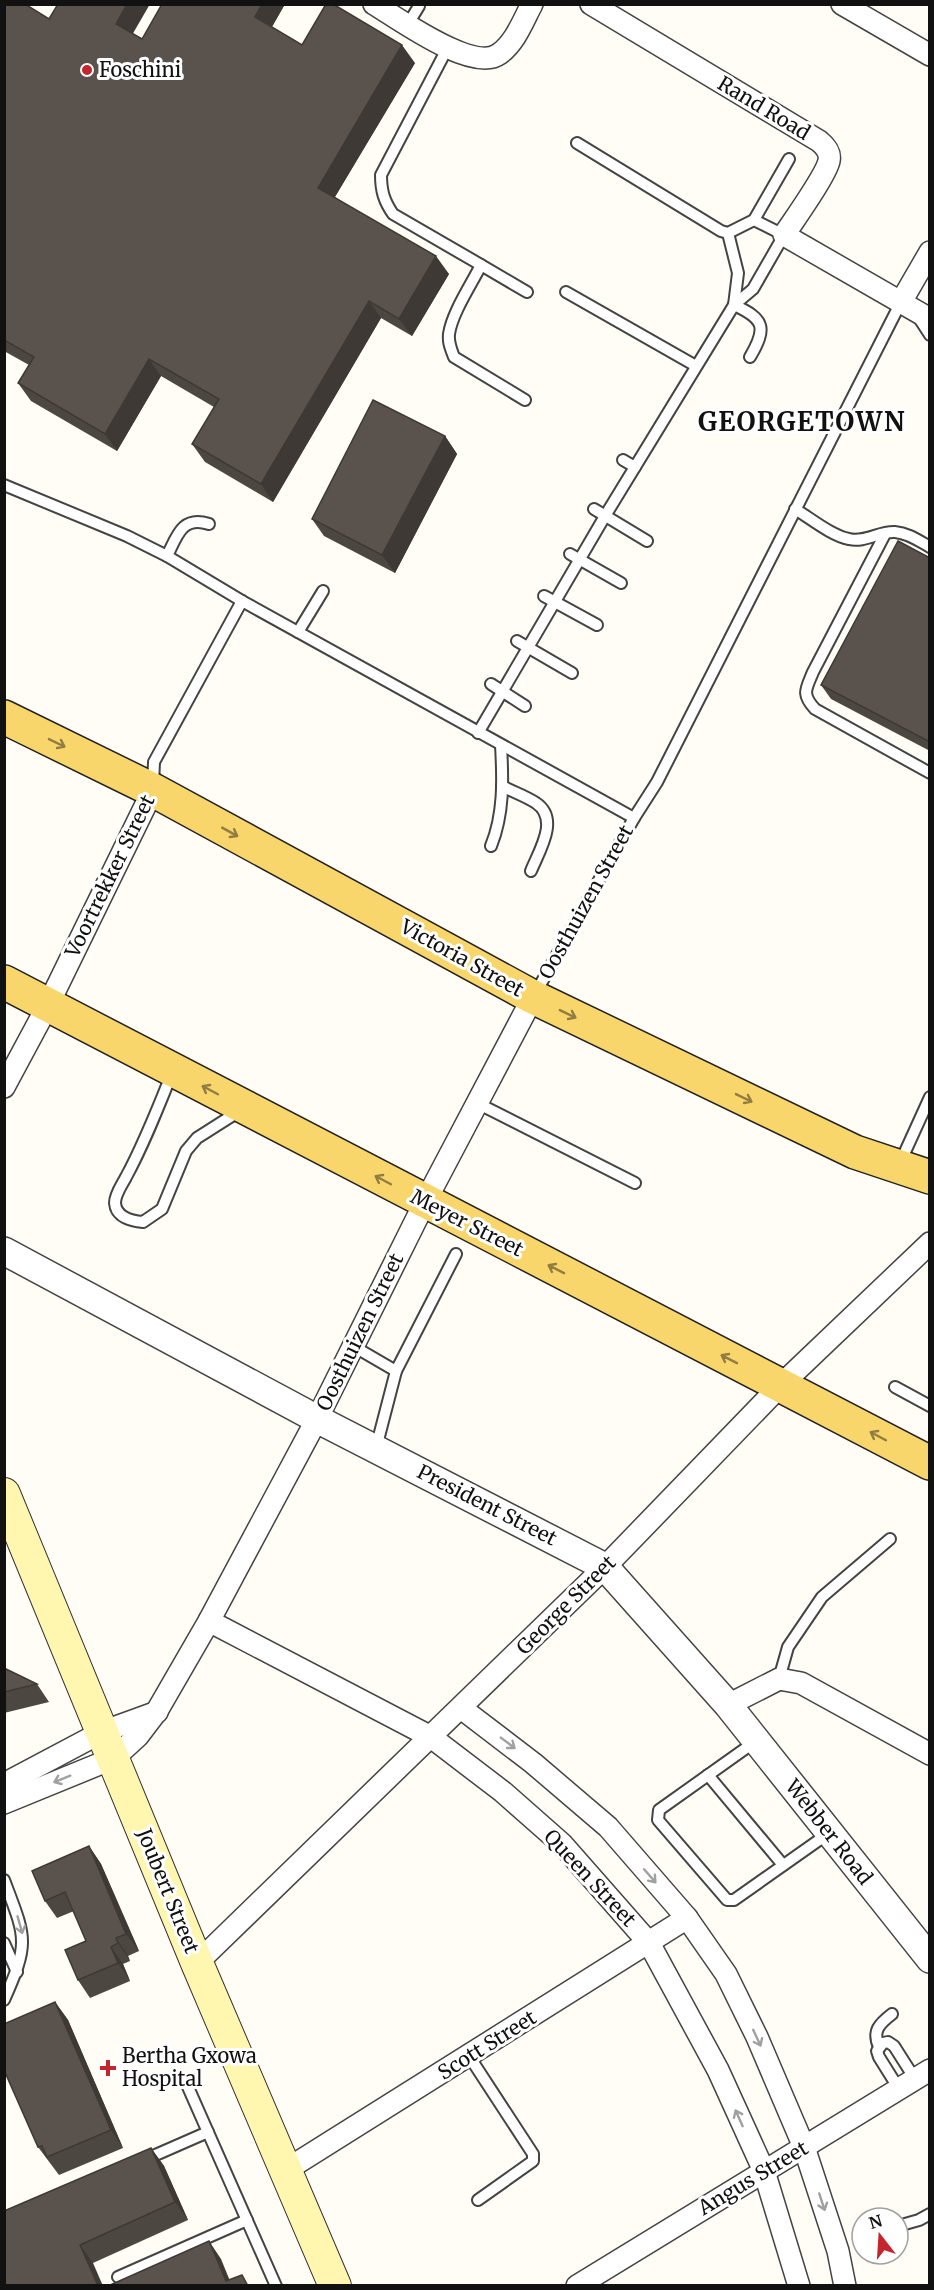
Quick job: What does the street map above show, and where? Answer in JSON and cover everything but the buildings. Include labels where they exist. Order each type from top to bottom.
[{"type":"main road","name":"Victoria Street","points":[[4,717],[153,790],[533,997],[855,1152],[930,1177]]},
{"type":"main road","name":"Meyer Street","points":[[4,982],[930,1463]]},
{"type":"main road","name":"Joubert Street","points":[[4,1494],[197,1963],[335,2286]]},
{"type":"street","points":[[374,4],[448,47],[474,58],[485,59],[496,56],[508,47],[532,4]]},
{"type":"street","name":"Rand Road","points":[[591,4],[828,148],[830,160],[824,172],[784,235]]},
{"type":"street","points":[[842,4],[930,55]]},
{"type":"street","points":[[784,235],[916,311]]},
{"type":"street","name":"Oosthuizen Street","points":[[916,311],[930,252]]},
{"type":"street","name":"Voortrekker Street","points":[[4,1087],[48,1005],[153,790]]},
{"type":"street","name":"Oosthuizen Street","points":[[108,1745],[138,1737],[158,1712],[317,1419],[425,1202],[533,997]]},
{"type":"street","name":"George Street","points":[[197,1963],[605,1567],[781,1385],[930,1243]]},
{"type":"street","name":"President Street","points":[[4,1251],[317,1419],[605,1567],[728,1705]]},
{"type":"street","name":"Queen Street","points":[[209,1621],[431,1737],[503,1791],[562,1844],[649,1943],[718,2070],[764,2171],[799,2286]]},
{"type":"street","points":[[728,1705],[779,1679],[801,1683],[930,1754]]},
{"type":"street","name":"Webber Road","points":[[728,1705],[930,1959]]},
{"type":"street","points":[[461,1708],[533,1763],[608,1827],[687,1918],[726,1974],[757,2037],[804,2147],[838,2251],[845,2286]]},
{"type":"street","points":[[4,1803],[108,1745],[158,1712]]},
{"type":"street","points":[[4,1784],[108,1745]]},
{"type":"street","name":"Scott Street","points":[[286,2170],[687,1918]]},
{"type":"street","name":"Angus Street","points":[[577,2286],[914,2079]]},
{"type":"lane","points":[[408,24],[419,6]]},
{"type":"lane","points":[[448,47],[381,175],[381,189],[393,214],[527,291]]},
{"type":"lane","points":[[577,143],[728,233],[738,273],[734,304]]},
{"type":"lane","points":[[728,233],[754,220],[789,159]]},
{"type":"lane","points":[[478,733],[605,516],[734,304],[753,288],[784,235],[754,220]]},
{"type":"lane","points":[[481,265],[452,323],[448,336],[449,347],[454,357],[525,400]]},
{"type":"lane","points":[[566,292],[696,366]]},
{"type":"lane","points":[[734,304],[752,313],[760,325],[761,338],[750,357]]},
{"type":"lane","points":[[916,311],[930,335]]},
{"type":"lane","name":"Oosthuizen Street","points":[[533,997],[633,818],[657,782],[795,509],[916,311]]},
{"type":"lane","points":[[623,460],[635,467]]},
{"type":"lane","points":[[4,485],[128,536],[167,556],[242,601],[633,818]]},
{"type":"lane","points":[[594,509],[647,541]]},
{"type":"lane","points":[[795,509],[851,540],[894,532],[911,536],[930,547]]},
{"type":"lane","points":[[167,556],[180,530],[189,522],[199,520],[209,524]]},
{"type":"lane","points":[[885,534],[813,672],[805,692],[807,701],[815,709],[930,773]]},
{"type":"lane","points":[[570,554],[621,584]]},
{"type":"lane","points":[[298,632],[323,591]]},
{"type":"lane","points":[[544,596],[597,625]]},
{"type":"lane","name":"Voortrekker Street","points":[[153,790],[154,762],[242,601]]},
{"type":"lane","points":[[517,641],[572,673]]},
{"type":"lane","points":[[491,684],[525,705]]},
{"type":"lane","points":[[491,846],[498,828],[502,786],[501,746]]},
{"type":"lane","points":[[502,786],[536,802],[547,816],[547,831],[531,871]]},
{"type":"lane","points":[[173,1071],[135,1161],[116,1196],[115,1205],[119,1214],[132,1221],[143,1222],[162,1209],[186,1151],[197,1138],[244,1108]]},
{"type":"lane","points":[[898,1166],[930,1097]]},
{"type":"lane","points":[[477,1103],[634,1183]]},
{"type":"lane","points":[[376,1448],[396,1371],[456,1254]]},
{"type":"lane","points":[[353,1346],[396,1371]]},
{"type":"lane","points":[[895,1387],[930,1406]]},
{"type":"lane","points":[[779,1679],[788,1647],[822,1597],[890,1539]]},
{"type":"lane","points":[[757,1741],[659,1810],[658,1820],[665,1829],[727,1900],[734,1900],[829,1832]]},
{"type":"lane","points":[[708,1775],[783,1865]]},
{"type":"lane","points":[[4,1880],[22,1927],[24,1939],[17,1972],[4,2000]]},
{"type":"lane","points":[[4,1942],[17,1972]]},
{"type":"lane","points":[[892,2014],[881,2022],[876,2031],[879,2052],[914,2079]]},
{"type":"lane","points":[[879,2052],[888,2042],[894,2046],[914,2079]]},
{"type":"lane","points":[[469,2056],[533,2154],[533,2161],[478,2200]]},
{"type":"lane","points":[[188,2087],[276,2286]]},
{"type":"lane","points":[[135,2163],[208,2132]]},
{"type":"lane","points":[[910,2223],[930,2214]]},
{"type":"lane","points":[[117,2277],[247,2220]]},
{"type":"place","name":"Foschini","points":[[87,70]]},
{"type":"place","name":"Bertha Gxowa Hospital","points":[[108,2068]]},
{"type":"district","name":"GEORGETOWN","points":[[802,422]]}]
